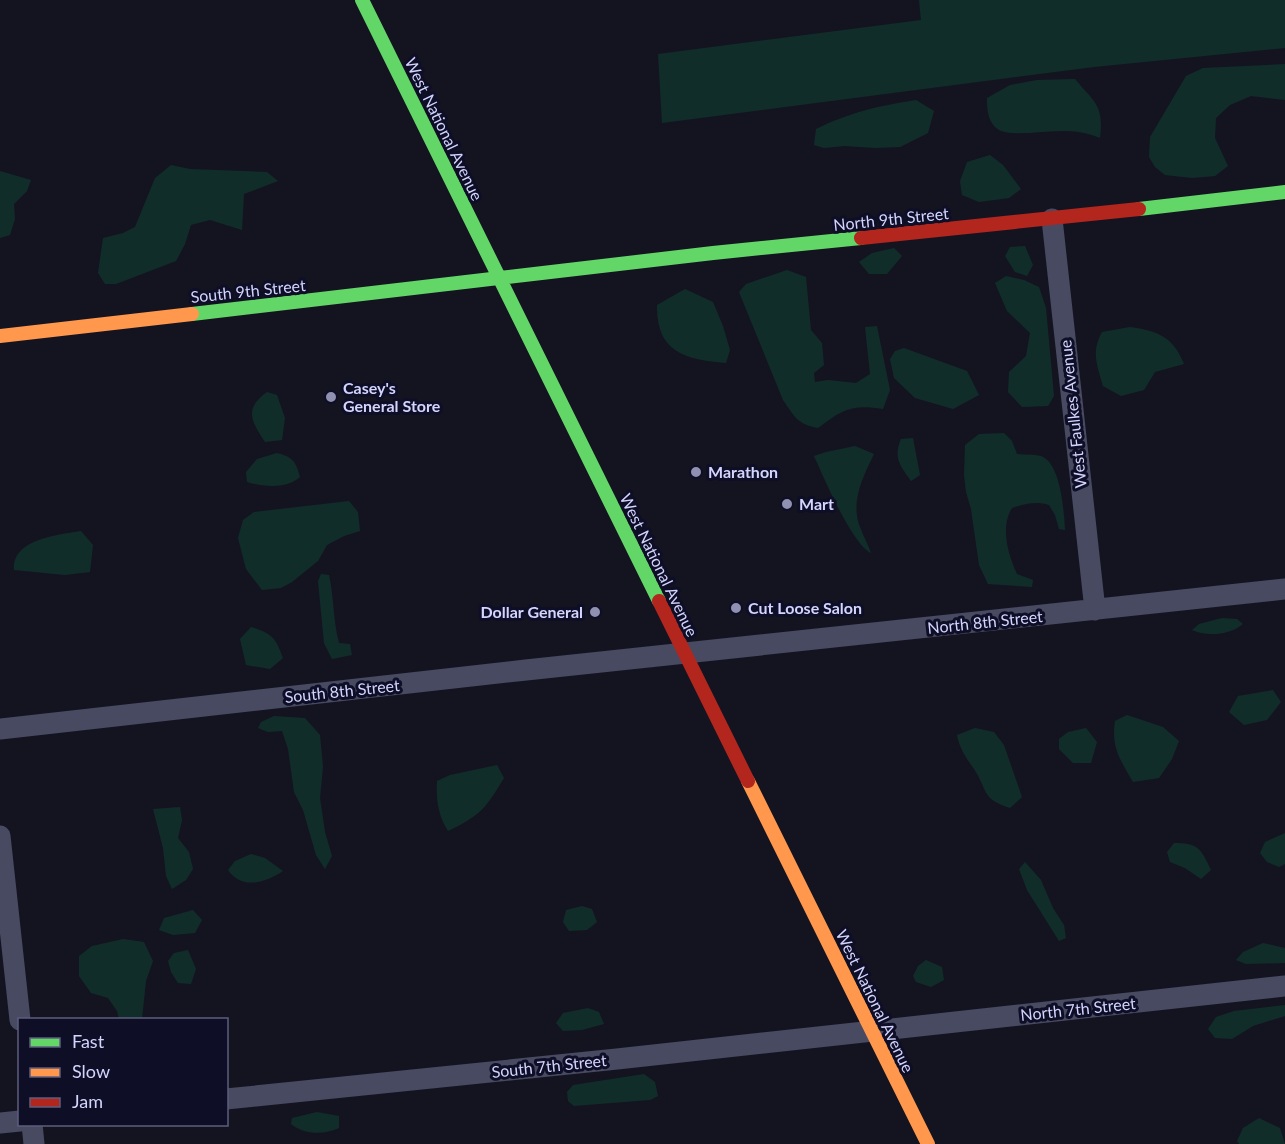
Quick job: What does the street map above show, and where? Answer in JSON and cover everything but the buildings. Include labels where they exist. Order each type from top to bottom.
[{"type":"street","name":"West National Avenue","points":[[362,0],[928,1144]]},
{"type":"street","name":"North 9th Street","points":[[500,278],[1285,192]]},
{"type":"street","name":"West Faulkes Avenue","points":[[1052,219],[1095,610]]},
{"type":"street","name":"South 9th Street","points":[[0,336],[500,278]]},
{"type":"street","name":"North 8th Street","points":[[684,653],[1285,590]]},
{"type":"street","name":"South 8th Street","points":[[0,729],[684,653]]},
{"type":"street","points":[[0,836],[20,1018]]},
{"type":"street","name":"North 7th Street","points":[[871,1031],[1285,986]]},
{"type":"street","name":"South 7th Street","points":[[228,1099],[871,1031]]},
{"type":"street","points":[[0,1123],[18,1121]]},
{"type":"street","points":[[32,1126],[34,1144]]},
{"type":"green space","points":[[919,0],[1285,0],[1285,48],[1094,67],[662,123],[658,54],[921,20]]},
{"type":"green space","points":[[1285,64],[1285,100],[1251,96],[1230,105],[1216,118],[1215,138],[1228,166],[1215,176],[1192,178],[1165,175],[1155,167],[1149,157],[1150,137],[1186,76],[1203,68]]},
{"type":"green space","points":[[1075,79],[1099,111],[1100,138],[1075,131],[1008,133],[993,125],[988,112],[987,98],[1010,85],[1037,80]]},
{"type":"green space","points":[[916,100],[934,111],[928,133],[900,147],[824,148],[814,145],[816,129],[829,123],[865,110]]},
{"type":"green space","points":[[990,155],[1003,165],[1021,189],[1009,198],[979,202],[962,195],[960,181],[967,162]]},
{"type":"green space","points":[[171,165],[190,169],[267,172],[278,181],[244,194],[242,230],[210,220],[191,225],[176,261],[116,284],[105,284],[98,273],[103,238],[135,227],[155,178]]},
{"type":"green space","points":[[0,171],[31,180],[27,191],[14,204],[15,219],[10,235],[0,238]]},
{"type":"green space","points":[[1025,246],[1033,265],[1027,276],[1015,272],[1005,256],[1010,247]]},
{"type":"green space","points":[[894,248],[902,256],[887,274],[869,274],[859,262],[872,253]]},
{"type":"green space","points":[[787,270],[806,277],[811,330],[822,343],[824,365],[814,373],[815,382],[828,380],[856,383],[870,374],[865,327],[877,326],[890,390],[883,409],[863,407],[841,412],[818,428],[797,419],[783,400],[739,292],[746,284]]},
{"type":"green space","points":[[1006,276],[1024,280],[1039,287],[1046,308],[1054,396],[1048,406],[1022,407],[1008,392],[1009,372],[1026,356],[1030,333],[1007,311],[995,283]]},
{"type":"green space","points":[[685,289],[713,302],[730,350],[726,363],[686,356],[668,343],[662,333],[658,321],[657,305]]},
{"type":"green space","points":[[1130,327],[1163,336],[1175,347],[1184,364],[1155,372],[1144,390],[1121,396],[1103,386],[1096,352],[1102,332]]},
{"type":"green space","points":[[904,348],[967,371],[979,395],[953,409],[915,398],[894,378],[890,359],[895,351]]},
{"type":"green space","points":[[267,392],[277,395],[285,418],[282,440],[265,442],[252,416],[255,404]]},
{"type":"green space","points":[[1004,433],[1012,441],[1017,454],[1041,456],[1048,460],[1060,489],[1065,530],[1059,529],[1049,505],[1035,503],[1021,505],[1012,508],[1008,516],[1006,532],[1011,558],[1017,574],[1033,580],[1032,587],[988,584],[979,565],[964,475],[965,445],[979,434]]},
{"type":"green space","points":[[913,438],[920,475],[911,481],[901,466],[898,451],[901,439]]},
{"type":"green space","points":[[855,446],[874,454],[859,490],[856,508],[860,527],[871,553],[855,537],[847,524],[814,456]]},
{"type":"green space","points":[[277,453],[293,461],[300,477],[288,484],[275,486],[247,482],[246,472],[257,459]]},
{"type":"green space","points":[[349,501],[358,512],[360,531],[327,545],[318,561],[292,582],[281,588],[262,590],[246,569],[238,538],[243,520],[254,512]]},
{"type":"green space","points":[[81,531],[93,545],[90,572],[65,575],[14,570],[15,560],[20,551],[28,545],[49,537]]},
{"type":"green space","points":[[321,574],[329,575],[339,643],[350,644],[352,655],[332,659],[324,643],[318,581]]},
{"type":"green space","points":[[1222,618],[1237,619],[1243,624],[1232,631],[1218,634],[1204,634],[1192,630],[1199,624]]},
{"type":"green space","points":[[251,627],[269,634],[278,646],[283,658],[270,669],[246,665],[240,639]]},
{"type":"green space","points":[[1273,690],[1281,702],[1267,720],[1244,725],[1229,712],[1238,696]]},
{"type":"green space","points":[[1127,715],[1163,727],[1179,741],[1172,759],[1159,778],[1133,782],[1121,760],[1114,739],[1115,721]]},
{"type":"green space","points":[[274,716],[305,718],[320,735],[323,767],[320,798],[325,832],[332,856],[325,869],[316,855],[303,810],[294,792],[288,749],[282,731],[268,732],[258,728],[261,722]]},
{"type":"green space","points":[[975,728],[994,732],[1004,745],[1022,797],[1010,808],[994,801],[986,793],[962,749],[957,735]]},
{"type":"green space","points":[[1086,728],[1097,742],[1091,763],[1073,763],[1059,749],[1059,739],[1068,732]]},
{"type":"green space","points":[[497,765],[504,778],[492,797],[475,816],[448,831],[438,807],[437,781],[450,775]]},
{"type":"green space","points":[[180,807],[182,820],[178,838],[189,852],[193,869],[186,880],[172,889],[166,876],[163,848],[153,809]]},
{"type":"green space","points":[[1285,833],[1285,864],[1279,867],[1267,862],[1260,853],[1265,842]]},
{"type":"green space","points":[[1174,843],[1194,846],[1205,857],[1211,870],[1201,879],[1185,868],[1170,862],[1167,852]]},
{"type":"green space","points":[[251,854],[265,858],[283,871],[261,881],[240,880],[228,870],[235,861]]},
{"type":"green space","points":[[1025,862],[1041,880],[1053,908],[1064,925],[1066,938],[1059,941],[1027,890],[1019,869]]},
{"type":"green space","points":[[582,906],[592,909],[597,922],[587,930],[569,931],[563,922],[566,910]]},
{"type":"green space","points":[[193,910],[202,920],[195,933],[173,935],[159,930],[164,918]]},
{"type":"green space","points":[[123,939],[144,942],[153,961],[146,981],[142,1018],[119,1018],[108,998],[91,993],[79,976],[79,956],[92,946]]},
{"type":"green space","points":[[1263,943],[1285,948],[1285,963],[1246,964],[1236,960],[1243,952]]},
{"type":"green space","points":[[188,950],[196,969],[191,984],[178,983],[171,972],[168,961],[174,953]]},
{"type":"green space","points":[[926,960],[942,967],[944,980],[931,987],[916,982],[913,976],[918,966]]},
{"type":"green space","points":[[1285,1005],[1285,1016],[1253,1026],[1232,1039],[1215,1038],[1208,1029],[1216,1017],[1234,1011]]},
{"type":"green space","points":[[588,1008],[599,1012],[604,1024],[582,1030],[563,1031],[556,1023],[563,1013]]},
{"type":"green space","points":[[644,1074],[655,1082],[658,1096],[650,1100],[574,1106],[568,1101],[567,1092],[573,1085]]},
{"type":"green space","points":[[317,1112],[339,1116],[339,1128],[315,1133],[296,1128],[291,1124],[292,1118]]},
{"type":"green space","points":[[1259,1118],[1280,1128],[1285,1144],[1239,1144],[1237,1141],[1243,1128]]},
{"type":"traffic: fast","points":[[362,0],[659,601]]},
{"type":"traffic: fast","points":[[1139,209],[1285,192]]},
{"type":"traffic: fast","points":[[192,314],[713,253],[861,238]]},
{"type":"traffic: slow","points":[[0,336],[192,314]]},
{"type":"traffic: slow","points":[[748,781],[928,1144]]},
{"type":"traffic: jam","points":[[861,238],[1139,209]]},
{"type":"traffic: jam","points":[[659,601],[748,781]]},
{"type":"place","name":"Casey's General Store","points":[[331,397]]},
{"type":"place","name":"Marathon","points":[[696,472]]},
{"type":"place","name":"Mart","points":[[787,504]]},
{"type":"place","name":"Cut Loose Salon","points":[[736,608]]},
{"type":"place","name":"Dollar General","points":[[595,612]]}]
